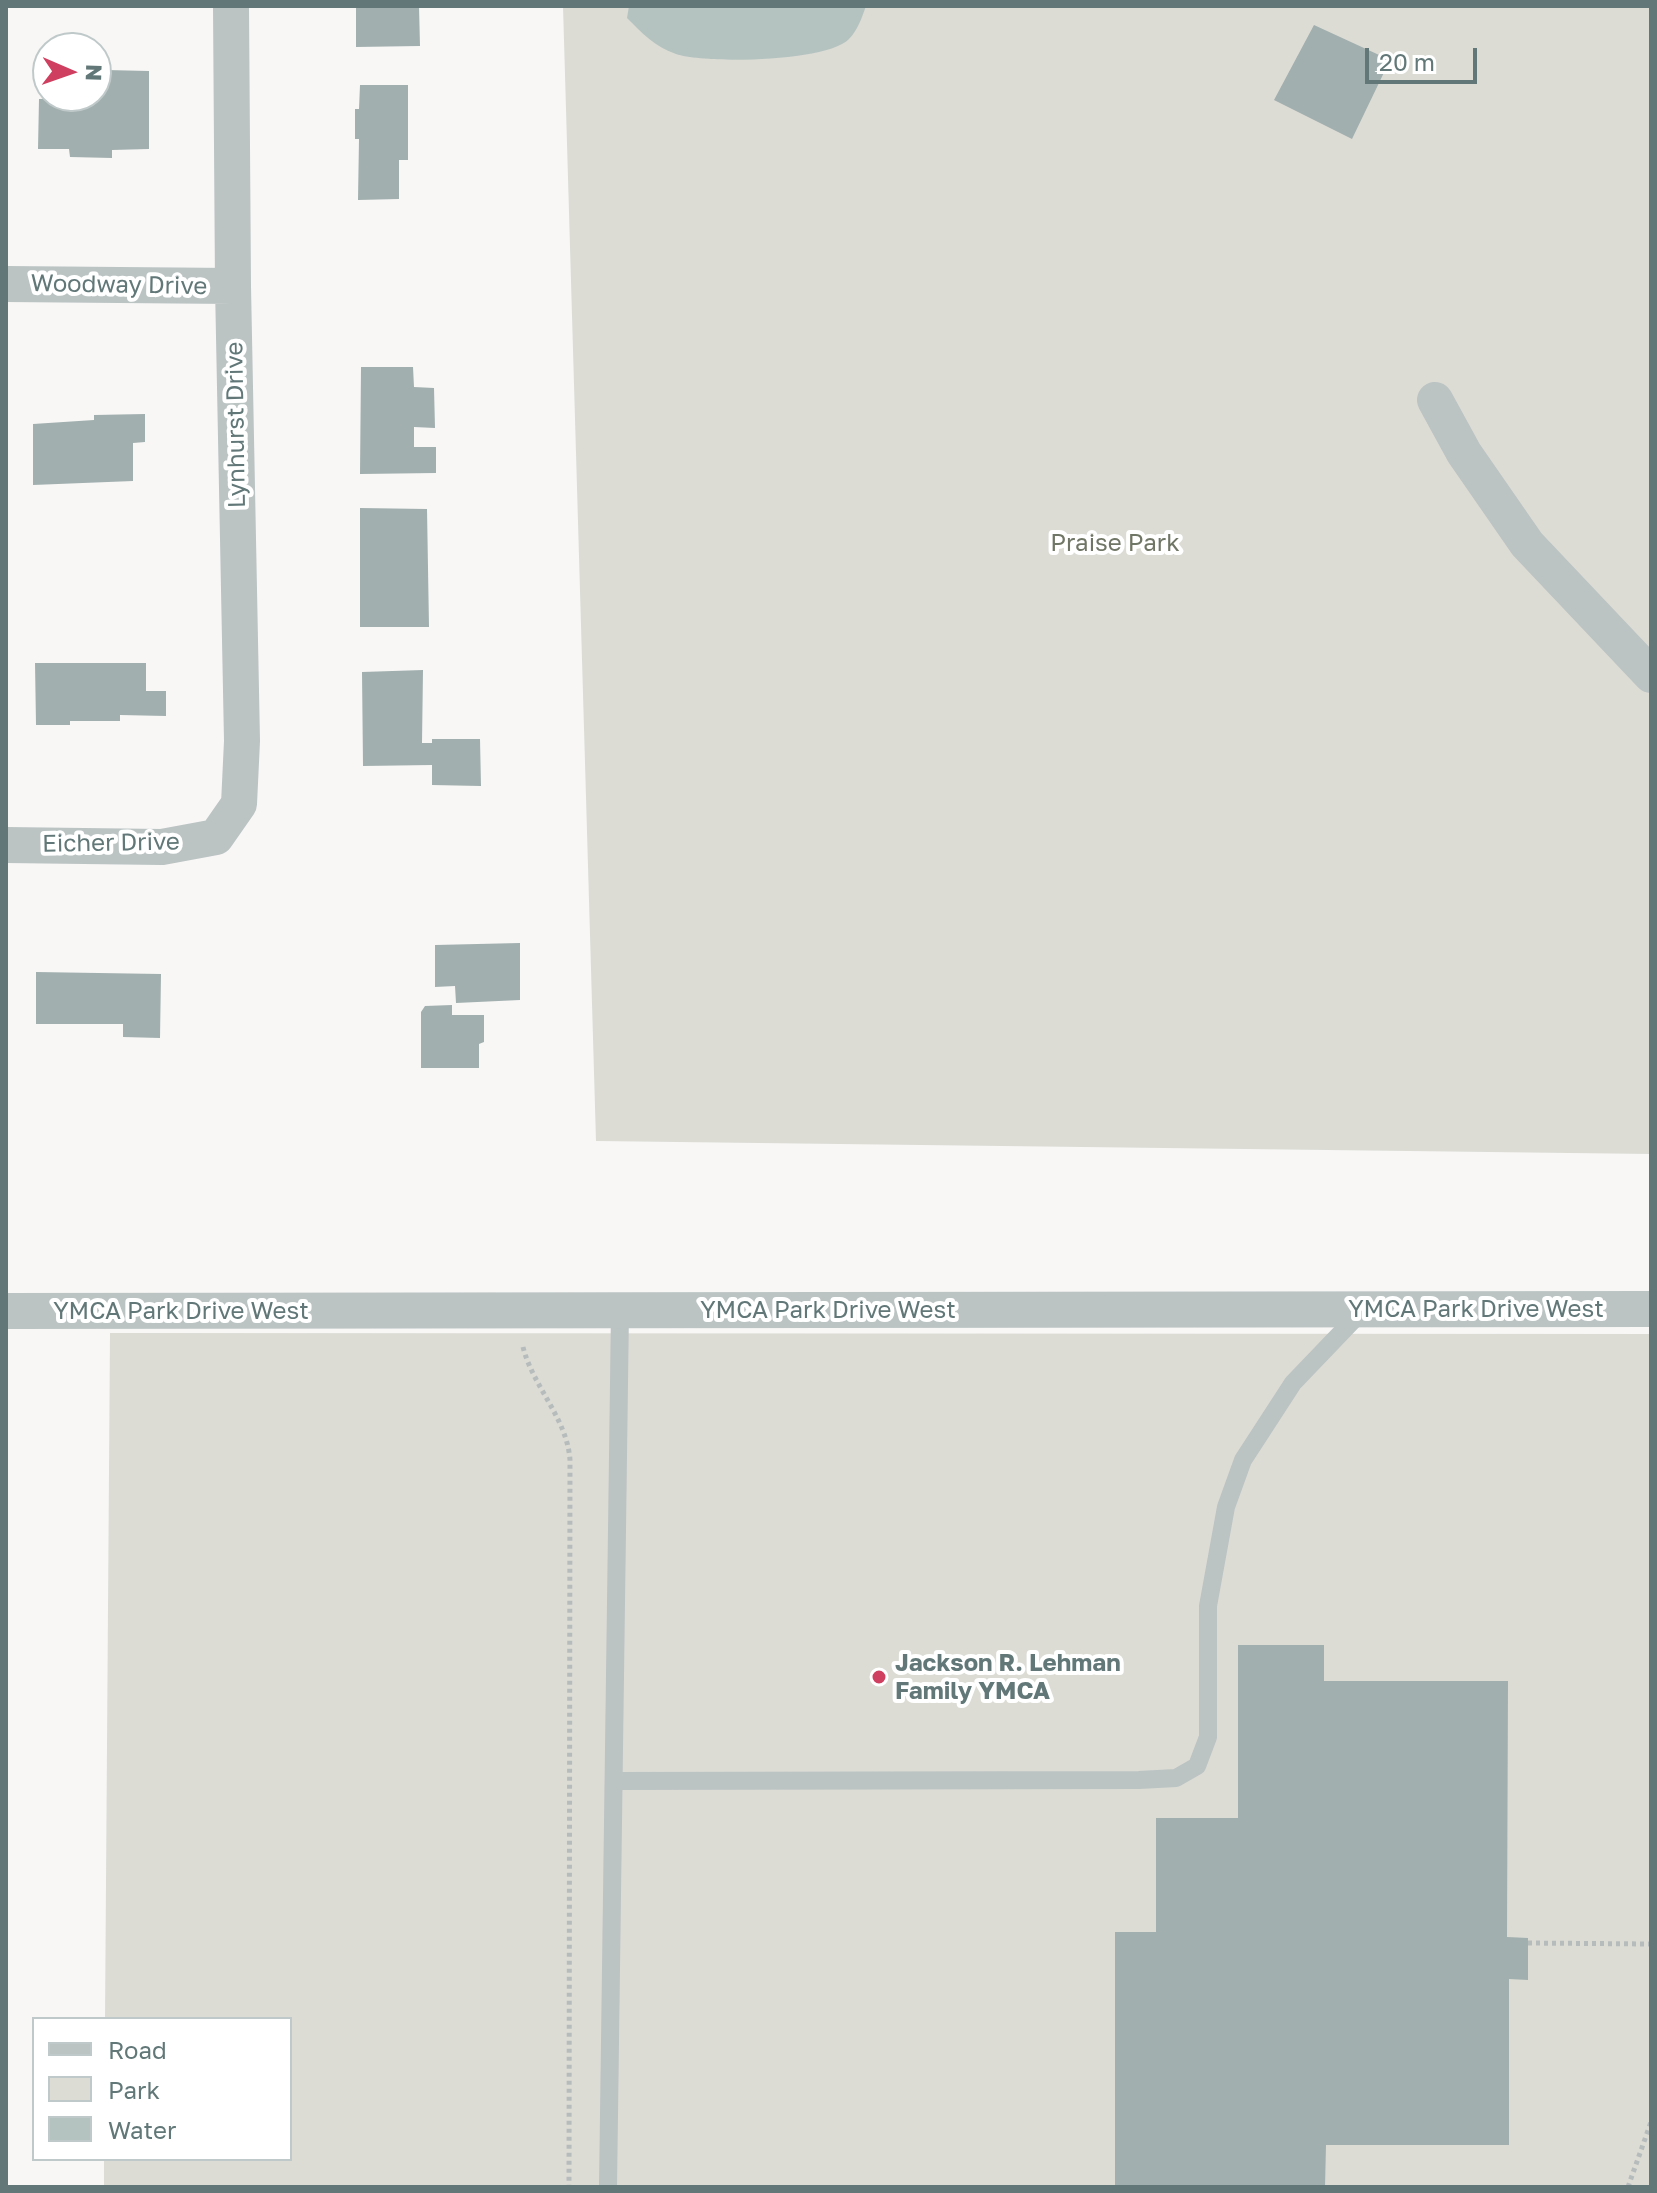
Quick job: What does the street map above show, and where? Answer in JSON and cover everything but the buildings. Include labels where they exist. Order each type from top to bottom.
[{"type":"street","name":"Lynhurst Drive","points":[[216,837],[239,804],[242,741],[231,6]]},
{"type":"street","name":"Woodway Drive","points":[[6,284],[233,286]]},
{"type":"street","points":[[1435,400],[1464,453],[1527,544],[1651,675]]},
{"type":"street","name":"Eicher Drive","points":[[6,845],[162,847],[216,837]]},
{"type":"street","name":"YMCA Park Drive West","points":[[6,1311],[1651,1309]]},
{"type":"lane","points":[[614,1781],[1176,1778],[1197,1766],[1208,1737],[1208,1606],[1226,1507],[1243,1460],[1293,1383],[1364,1309]]},
{"type":"lane","points":[[608,2187],[620,1310]]},
{"type":"path","points":[[521,1341],[528,1368],[569,1444],[570,1460],[569,2187]]},
{"type":"path","points":[[1528,1943],[1651,1944]]},
{"type":"path","points":[[1628,2187],[1651,2122]]},
{"type":"green space","name":"Praise Park","points":[[563,6],[1651,6],[1651,1154],[596,1141]]},
{"type":"green space","name":"Jackson R. Lehman Family YMCA","points":[[110,1333],[1651,1334],[1651,2187],[104,2187],[104,2161],[292,2161],[292,2017],[105,2017]]},
{"type":"water","points":[[629,6],[866,6],[852,35],[836,47],[793,56],[738,60],[691,57],[668,51],[649,39],[627,18]]},
{"type":"place","name":"Jackson R. Lehman Family YMCA","points":[[879,1677]]}]
